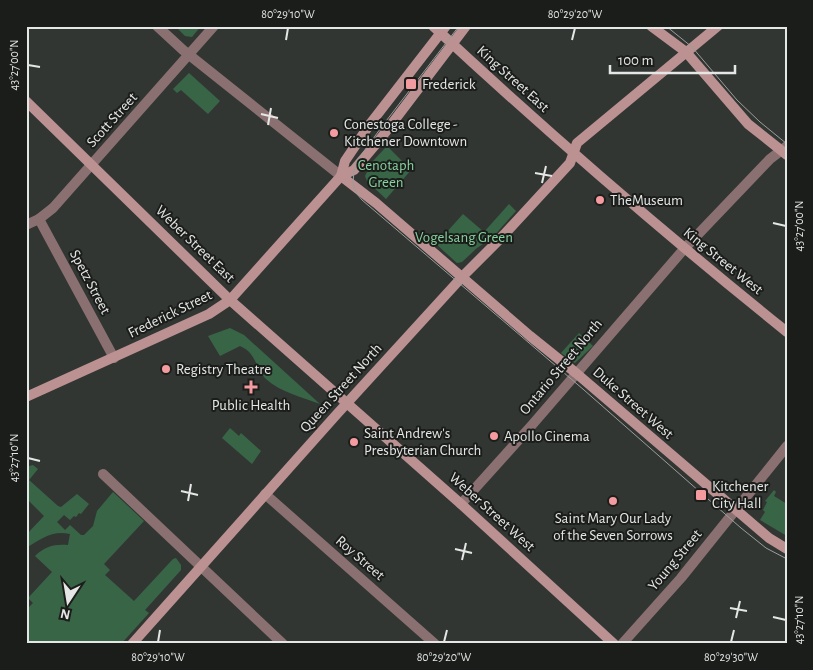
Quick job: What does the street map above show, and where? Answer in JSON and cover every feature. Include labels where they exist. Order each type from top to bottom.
[{"type":"main road","name":"Frederick Street","points":[[26,397],[209,314],[230,300],[341,176],[354,170],[381,138],[466,26]]},
{"type":"main road","points":[[651,26],[686,52],[748,124],[785,150]]},
{"type":"main road","name":"Queen Street North","points":[[132,644],[347,403],[570,163],[577,143],[718,26]]},
{"type":"main road","name":"Frederick Street","points":[[341,176],[345,161],[439,28]]},
{"type":"main road","name":"King Street East","points":[[439,28],[452,44],[573,154]]},
{"type":"main road","name":"Weber Street East","points":[[26,101],[230,300],[347,403]]},
{"type":"main road","name":"King Street West","points":[[573,154],[684,249],[787,332]]},
{"type":"main road","name":"Duke Street West","points":[[341,176],[463,276],[534,339],[769,538],[787,549]]},
{"type":"main road","name":"Weber Street West","points":[[347,403],[614,644]]},
{"type":"street","points":[[157,26],[190,55],[341,176]]},
{"type":"street","name":"Scott Street","points":[[26,225],[39,219],[53,208],[214,26]]},
{"type":"street","name":"Ontario Street North","points":[[461,504],[684,249],[785,150]]},
{"type":"street","name":"Spetz Street","points":[[39,219],[114,358]]},
{"type":"street","name":"Young Street","points":[[622,644],[681,578],[787,446]]},
{"type":"street","points":[[103,474],[283,644]]},
{"type":"street","name":"Roy Street","points":[[266,494],[435,644]]},
{"type":"green space","points":[[175,26],[201,26],[192,37],[185,36]]},
{"type":"green space","points":[[189,73],[220,101],[208,114],[181,90],[177,93],[173,89]]},
{"type":"green space","name":"Cenotaph Green","points":[[387,146],[411,170],[386,199],[367,181],[365,176],[372,162]]},
{"type":"green space","name":"Vogelsang Green","points":[[509,204],[516,211],[492,238],[477,248],[462,262],[457,263],[436,244],[463,214],[484,232]]},
{"type":"green space","points":[[230,328],[244,335],[320,404],[292,394],[272,384],[262,375],[250,353],[240,346],[220,356],[208,336]]},
{"type":"green space","points":[[579,333],[593,346],[575,363],[561,353]]},
{"type":"green space","points":[[230,428],[239,436],[241,433],[261,451],[252,464],[222,438]]},
{"type":"green space","points":[[33,465],[38,469],[29,480],[58,506],[61,507],[77,494],[89,504],[76,517],[74,516],[70,520],[64,515],[57,522],[65,530],[70,525],[81,535],[84,535],[93,526],[97,511],[113,492],[144,521],[104,564],[110,570],[105,575],[134,601],[173,559],[176,558],[181,565],[181,570],[145,610],[149,613],[121,644],[26,644],[26,610],[33,603],[28,598],[52,572],[35,556],[50,546],[68,545],[70,534],[52,534],[26,548],[26,535],[44,516],[26,498],[26,467]]},
{"type":"green space","points":[[774,490],[776,492],[774,496],[787,504],[787,536],[760,520],[765,512],[763,510],[767,502],[765,501]]},
{"type":"tram line","points":[[459,26],[357,161],[353,184],[357,194],[741,528],[766,548],[787,559]]},
{"type":"tram line","points":[[666,26],[692,47],[737,100],[787,144]]},
{"type":"place","name":"Frederick","points":[[411,84]]},
{"type":"place","name":"Conestoga College - Kitchener Downtown","points":[[334,133]]},
{"type":"place","name":"TheMuseum","points":[[600,200]]},
{"type":"place","name":"Registry Theatre","points":[[166,369]]},
{"type":"place","name":"Public Health","points":[[251,387]]},
{"type":"place","name":"Apollo Cinema","points":[[494,436]]},
{"type":"place","name":"Saint Andrew's Presbyterian Church","points":[[354,442]]},
{"type":"place","name":"Kitchener City Hall","points":[[701,495]]},
{"type":"place","name":"Saint Mary Our Lady of the Seven Sorrows","points":[[613,501]]}]
